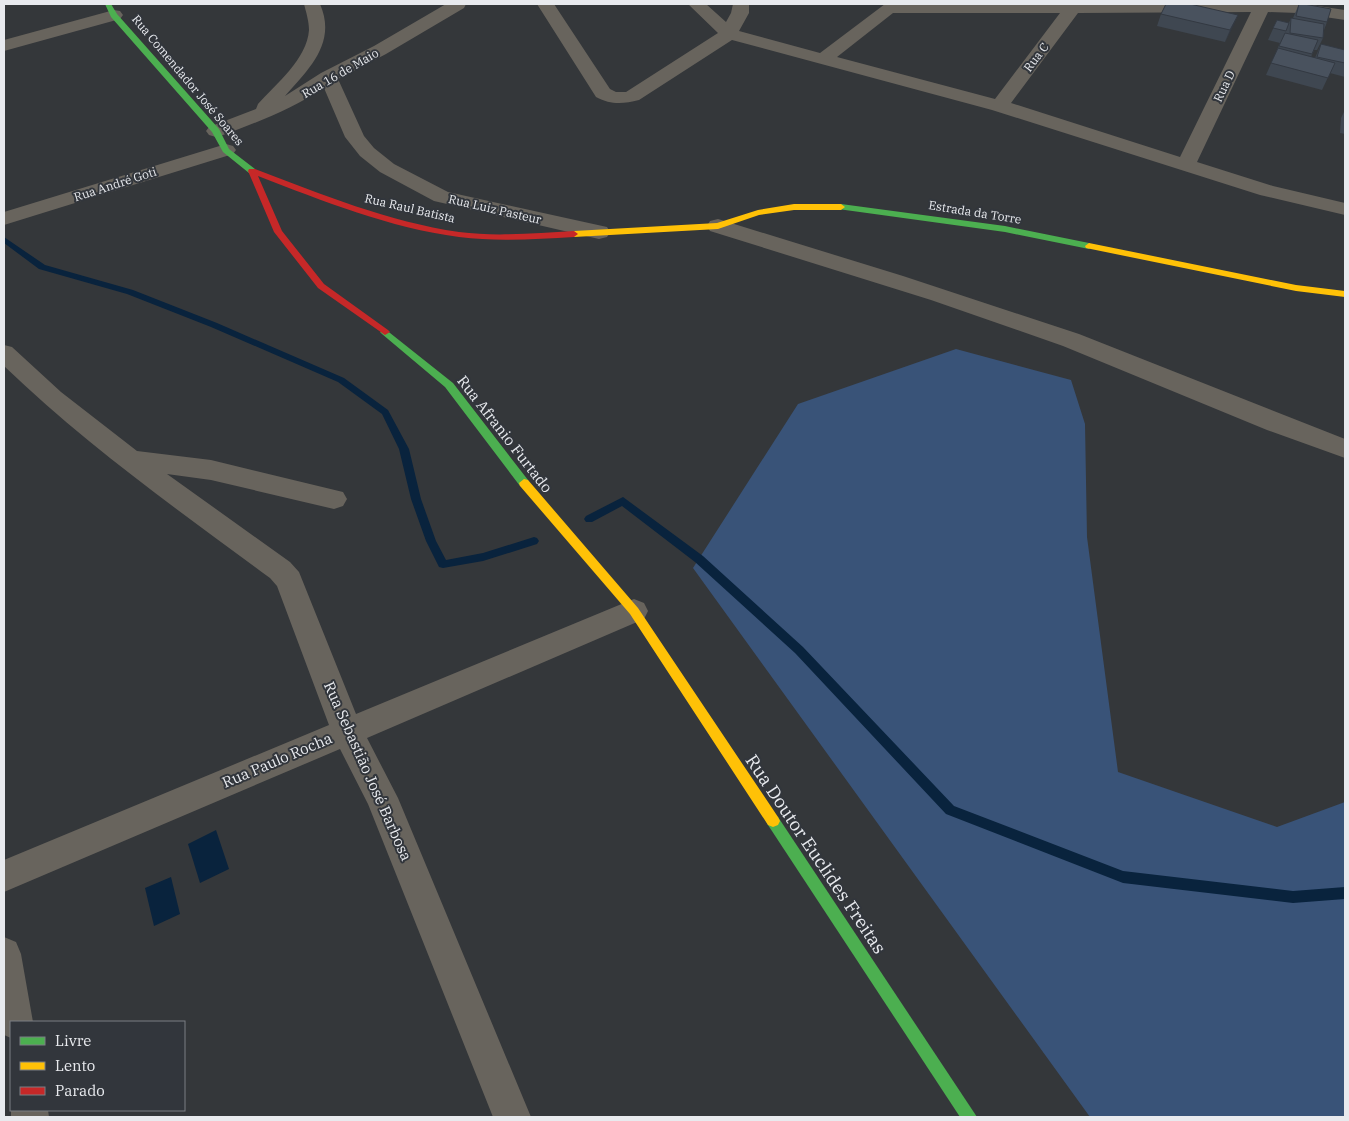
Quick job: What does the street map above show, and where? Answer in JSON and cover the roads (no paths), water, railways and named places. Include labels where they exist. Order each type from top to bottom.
[{"type":"street","points":[[259,115],[310,54],[318,33],[317,17],[312,4]]},
{"type":"street","name":"Rua 16 de Maio","points":[[216,131],[259,115],[294,99],[328,77],[396,41],[458,4]]},
{"type":"street","points":[[546,4],[604,92],[611,97],[622,99],[632,96],[728,34],[740,13],[741,4]]},
{"type":"street","points":[[696,4],[728,34],[998,106],[1267,191],[1345,209]]},
{"type":"street","points":[[1262,7],[1336,4]]},
{"type":"street","points":[[822,60],[888,6],[1073,8],[1262,7],[1298,8],[1345,15]]},
{"type":"street","name":"Rua D","points":[[1186,165],[1262,7]]},
{"type":"street","name":"Rua C","points":[[998,106],[1073,8]]},
{"type":"street","points":[[4,46],[111,9]]},
{"type":"street","name":"Rua Comendador José Soares","points":[[111,9],[216,131],[226,150],[252,171]]},
{"type":"street","name":"Rua Luiz Pasteur","points":[[328,77],[355,137],[367,152],[387,168],[441,197],[599,232]]},
{"type":"street","name":"Rua André Goti","points":[[4,219],[226,150]]},
{"type":"street","name":"Rua Raul Batista","points":[[252,171],[359,211],[446,232],[511,237],[599,232]]},
{"type":"street","name":"Rua Afranio Furtado","points":[[252,171],[278,232],[321,286],[384,331],[449,385],[540,504],[634,611]]},
{"type":"street","name":"Estrada da Torre","points":[[599,232],[718,226],[758,213],[794,207],[850,208],[1005,229],[1296,288],[1345,294]]},
{"type":"street","points":[[718,226],[951,297],[1073,341],[1282,427],[1345,449]]},
{"type":"street","name":"Rua Sebastião José Barbosa","points":[[4,352],[52,398],[160,483],[280,570],[288,580],[347,731],[382,798],[512,1117]]},
{"type":"street","points":[[132,460],[210,470],[334,498]]},
{"type":"street","name":"Rua Paulo Rocha","points":[[4,876],[634,611]]},
{"type":"street","name":"Rua Doutor Euclides Freitas","points":[[634,611],[969,1117]]},
{"type":"street","points":[[4,954],[15,1021]]},
{"type":"waterway","points":[[4,239],[42,267],[130,292],[214,325],[341,380],[385,412],[404,449],[416,499],[431,541],[443,564],[483,557],[534,541]]},
{"type":"waterway","points":[[589,519],[623,501],[699,559],[799,650],[950,810],[1123,877],[1293,897],[1345,893]]}]
